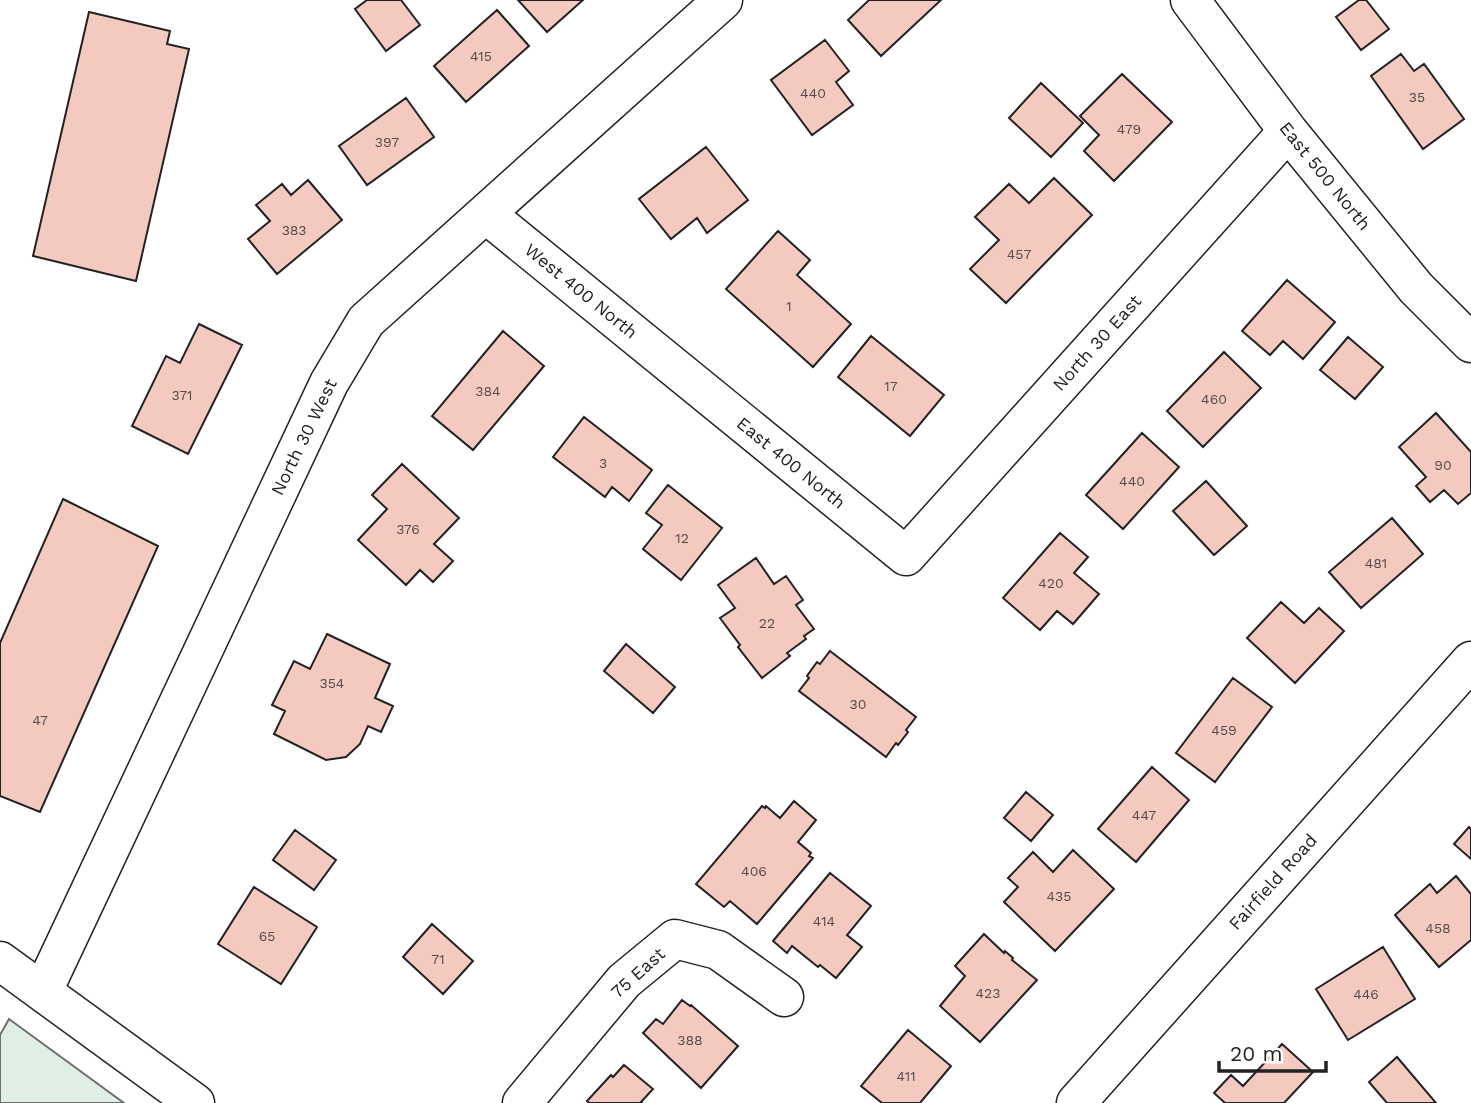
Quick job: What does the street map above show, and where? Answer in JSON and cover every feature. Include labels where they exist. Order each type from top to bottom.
[{"type":"street","name":"North 30 West","points":[[43,991],[329,383],[366,321],[723,0]]},
{"type":"street","name":"East 500 North","points":[[1190,0],[1288,131],[1416,288],[1471,343]]},
{"type":"street","name":"North 30 East","points":[[906,556],[1288,131]]},
{"type":"street","name":"West 400 North","points":[[486,214],[676,369]]},
{"type":"street","name":"East 400 North","points":[[676,369],[906,556]]},
{"type":"street","name":"Fairfield Road","points":[[1076,1103],[1471,661]]},
{"type":"street","name":"75 East","points":[[522,1103],[624,981],[675,939],[718,950],[784,997]]},
{"type":"street","points":[[0,961],[195,1103]]},
{"type":"green space","points":[[9,1019],[124,1103],[0,1103],[0,1035]]},
{"type":"building","points":[[367,0],[401,0],[420,25],[386,51],[355,9]]},
{"type":"building","points":[[518,0],[583,0],[547,32]]},
{"type":"building","points":[[869,0],[941,0],[881,56],[848,20]]},
{"type":"building","points":[[1359,0],[1366,0],[1389,29],[1361,50],[1336,17]]},
{"type":"building","points":[[497,10],[529,46],[466,102],[434,66]]},
{"type":"building","points":[[89,12],[170,31],[167,44],[189,49],[136,281],[33,256]]},
{"type":"building","points":[[825,40],[849,71],[836,82],[853,105],[812,135],[771,80]]},
{"type":"building","points":[[1401,54],[1414,71],[1424,64],[1464,119],[1423,149],[1371,76]]},
{"type":"building","points":[[1122,74],[1172,122],[1114,181],[1084,151],[1099,135],[1080,116]]},
{"type":"building","points":[[1041,83],[1083,123],[1051,157],[1009,118]]},
{"type":"building","points":[[406,98],[434,137],[367,185],[339,146]]},
{"type":"building","points":[[706,147],[748,200],[707,233],[697,218],[671,239],[639,199]]},
{"type":"building","points":[[1054,178],[1092,215],[1006,303],[970,269],[999,240],[975,217],[1009,184],[1029,203]]},
{"type":"building","points":[[308,180],[342,220],[277,274],[248,239],[270,221],[256,205],[282,184],[291,195]]},
{"type":"building","points":[[778,231],[810,260],[797,275],[851,324],[813,367],[726,289]]},
{"type":"building","points":[[1287,280],[1335,322],[1303,359],[1283,341],[1270,355],[1242,331]]},
{"type":"building","points":[[199,324],[242,345],[188,454],[132,426],[166,356],[180,363]]},
{"type":"building","points":[[503,331],[544,366],[473,450],[432,416]]},
{"type":"building","points":[[871,336],[944,395],[910,436],[838,377]]},
{"type":"building","points":[[1348,337],[1383,367],[1355,399],[1320,370]]},
{"type":"building","points":[[1224,352],[1261,388],[1203,447],[1167,411]]},
{"type":"building","points":[[1436,413],[1471,452],[1471,493],[1458,504],[1444,490],[1430,502],[1416,486],[1426,477],[1399,447]]},
{"type":"building","points":[[584,417],[652,470],[629,501],[612,487],[605,497],[553,457]]},
{"type":"building","points":[[1142,433],[1179,467],[1123,529],[1086,495]]},
{"type":"building","points":[[402,464],[459,518],[434,544],[453,561],[433,582],[420,570],[406,585],[358,540],[387,509],[372,495]]},
{"type":"building","points":[[1206,481],[1247,526],[1214,555],[1173,511]]},
{"type":"building","points":[[668,485],[722,528],[681,580],[643,549],[662,525],[646,513]]},
{"type":"building","points":[[63,499],[158,546],[40,812],[0,796],[0,643]]},
{"type":"building","points":[[1392,518],[1423,554],[1361,608],[1329,572]]},
{"type":"building","points":[[1060,533],[1088,557],[1074,573],[1099,594],[1073,624],[1057,611],[1040,630],[1003,598]]},
{"type":"building","points":[[756,558],[774,584],[786,576],[803,600],[796,605],[814,629],[804,636],[806,639],[787,653],[790,656],[762,678],[720,618],[735,608],[718,585]]},
{"type":"building","points":[[1281,602],[1304,623],[1319,608],[1344,631],[1295,683],[1247,638]]},
{"type":"building","points":[[327,634],[390,664],[375,698],[393,706],[381,732],[368,726],[360,744],[346,757],[326,760],[274,734],[285,711],[272,705],[294,661],[310,669]]},
{"type":"building","points":[[626,644],[675,687],[653,713],[604,671]]},
{"type":"building","points":[[830,651],[916,717],[906,730],[908,732],[886,757],[799,691],[817,662],[820,664]]},
{"type":"building","points":[[1233,678],[1272,707],[1215,782],[1176,753]]},
{"type":"building","points":[[1152,767],[1189,800],[1136,862],[1098,829]]},
{"type":"building","points":[[1026,792],[1053,815],[1031,841],[1004,818]]},
{"type":"building","points":[[794,801],[816,820],[798,842],[813,858],[757,924],[730,901],[724,907],[696,884],[762,806],[766,806],[780,818]]},
{"type":"building","points":[[1469,827],[1471,829],[1471,859],[1454,844]]},
{"type":"building","points":[[295,830],[336,860],[314,890],[273,860]]},
{"type":"building","points":[[1073,850],[1114,889],[1055,951],[1004,902],[1018,887],[1008,878],[1033,852],[1053,872]]},
{"type":"building","points":[[830,873],[871,906],[847,935],[862,947],[836,978],[792,946],[787,953],[773,941]]},
{"type":"building","points":[[1456,876],[1471,894],[1471,940],[1439,967],[1395,915],[1430,884],[1437,893]]},
{"type":"building","points":[[254,887],[317,927],[281,984],[218,944]]},
{"type":"building","points":[[432,924],[473,961],[443,994],[403,957]]},
{"type":"building","points":[[984,934],[1037,980],[980,1042],[940,1006],[965,976],[955,966]]},
{"type":"building","points":[[1383,947],[1415,999],[1348,1040],[1316,989]]},
{"type":"building","points":[[682,1000],[738,1046],[701,1088],[643,1033],[656,1019],[663,1024]]},
{"type":"building","points":[[908,1030],[951,1066],[920,1103],[882,1103],[861,1086]]},
{"type":"building","points":[[1282,1044],[1313,1072],[1284,1103],[1225,1103],[1214,1093],[1231,1075],[1243,1086]]},
{"type":"building","points":[[1397,1057],[1436,1103],[1387,1103],[1369,1082]]},
{"type":"building","points":[[624,1065],[653,1089],[642,1103],[589,1103],[587,1101]]}]
